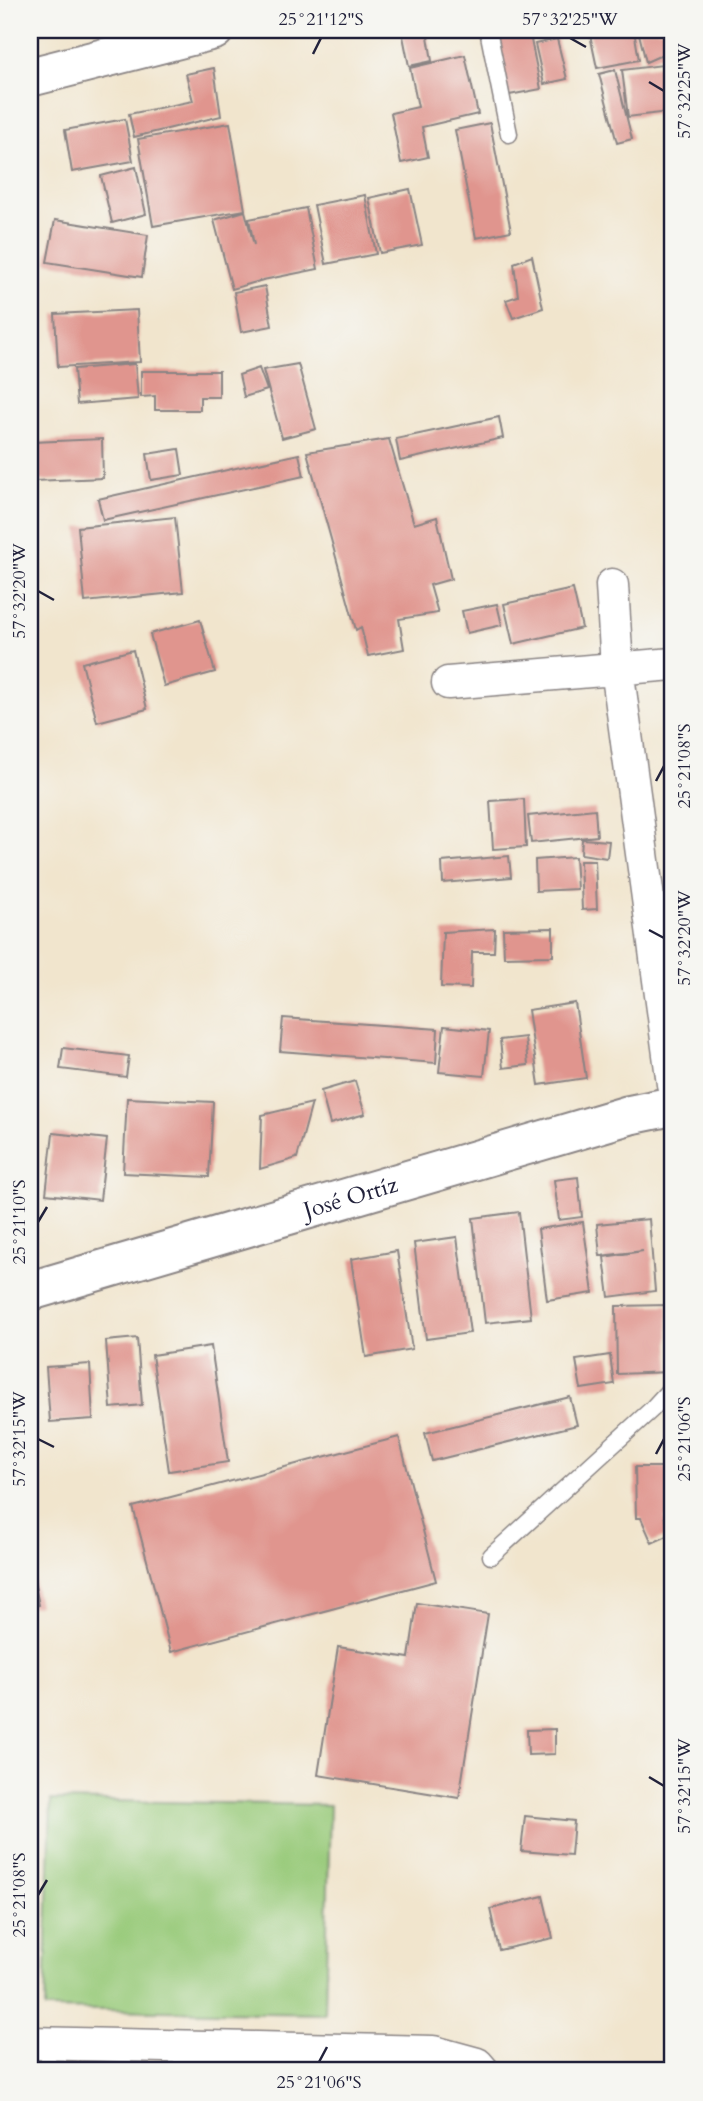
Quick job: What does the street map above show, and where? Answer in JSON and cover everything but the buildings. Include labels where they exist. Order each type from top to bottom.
[{"type":"street","points":[[30,77],[214,30]]},
{"type":"street","points":[[612,585],[617,668],[673,1084]]},
{"type":"street","points":[[448,683],[673,664]]},
{"type":"street","name":"José Ortíz","points":[[30,1291],[616,1118],[673,1106]]},
{"type":"street","points":[[30,2043],[97,2059],[433,2052],[477,2064],[483,2071]]},
{"type":"lane","points":[[488,30],[509,134]]},
{"type":"lane","points":[[491,1556],[651,1410],[673,1386]]},
{"type":"green space","points":[[51,1800],[330,1805],[325,2014],[45,2009]]}]
